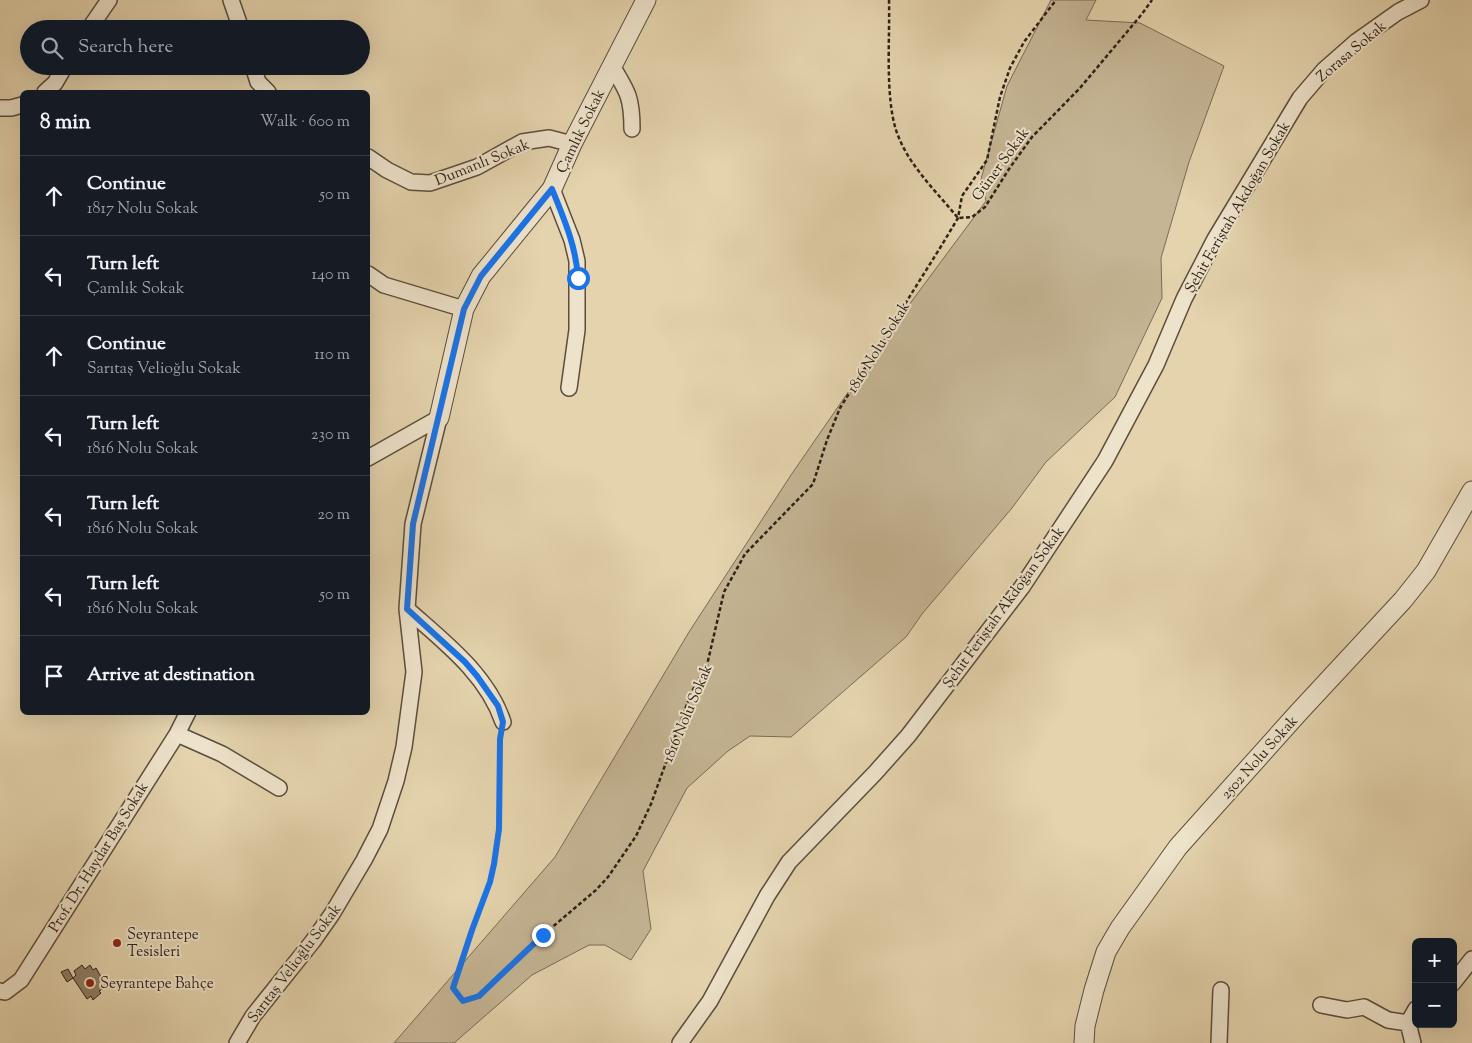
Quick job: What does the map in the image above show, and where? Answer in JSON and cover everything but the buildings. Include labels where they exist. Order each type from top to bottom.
[{"type":"street","points":[[95,20],[109,0]]},
{"type":"street","points":[[231,0],[238,20]]},
{"type":"street","name":"Çamlık Sokak","points":[[439,418],[464,309],[481,276],[552,189],[572,144],[646,0]]},
{"type":"street","name":"Zorasa Sokak","points":[[1292,112],[1300,98],[1324,70],[1357,41],[1398,12],[1421,0]]},
{"type":"street","points":[[612,66],[630,101],[632,129]]},
{"type":"street","points":[[47,90],[55,83],[60,75]]},
{"type":"street","points":[[256,75],[258,82],[266,90]]},
{"type":"street","points":[[0,108],[10,108],[20,105]]},
{"type":"street","name":"Şehit Feriştah Akdoğan Sokak","points":[[680,1043],[710,1000],[767,896],[789,862],[908,736],[1022,587],[1105,460],[1156,365],[1184,299],[1215,239],[1292,112]]},
{"type":"street","name":"Dumanlı Sokak","points":[[370,158],[410,182],[430,184],[476,167],[522,142],[549,138],[572,144]]},
{"type":"street","points":[[552,189],[572,240],[577,261],[577,330],[569,388]]},
{"type":"street","points":[[370,275],[384,285],[464,309]]},
{"type":"street","points":[[370,457],[439,418]]},
{"type":"street","name":"Sarıtaş Velioğlu Sokak","points":[[237,1043],[253,1016],[314,941],[332,914],[364,860],[380,828],[396,781],[404,747],[413,688],[414,672],[407,609],[413,524],[439,418]]},
{"type":"street","name":"2502 Nolu Sokak","points":[[1084,1043],[1085,1026],[1094,990],[1106,952],[1120,928],[1178,847],[1403,600],[1426,571],[1472,491]]},
{"type":"street","points":[[407,609],[471,669],[498,706],[503,722]]},
{"type":"street","name":"Prof. Dr. Haydar Baş Sokak","points":[[2,994],[21,980],[177,734],[186,715]]},
{"type":"street","points":[[177,734],[222,754],[279,788]]},
{"type":"street","points":[[1457,978],[1472,959]]},
{"type":"street","points":[[1219,1043],[1221,990]]},
{"type":"street","points":[[1321,1005],[1347,1010],[1364,1007],[1388,1020],[1408,1023]]},
{"type":"street","points":[[1412,1016],[1408,1023],[1413,1043]]},
{"type":"path","points":[[889,0],[890,96],[896,130],[921,175],[958,218]]},
{"type":"path","name":"1816 Nolu Sokak","points":[[503,722],[500,739],[499,829],[494,864],[490,882],[453,988],[463,1001],[479,996],[543,935],[596,890],[608,877],[636,836],[651,804],[692,693],[708,665],[724,592],[745,554],[813,484],[827,440],[840,408],[958,218],[962,196],[987,160],[1000,97],[1010,68],[1024,42],[1056,0]]},
{"type":"path","name":"Güner Sokak","points":[[958,218],[972,217],[985,207],[1008,169],[1032,137],[1080,88],[1152,0]]},
{"type":"shaded area","points":[[1051,0],[1096,0],[1086,20],[1140,23],[1224,66],[1189,162],[1161,258],[1162,298],[1115,397],[1046,462],[1012,508],[922,614],[906,637],[791,737],[750,736],[728,751],[687,788],[643,871],[651,929],[631,960],[605,945],[589,945],[532,975],[454,1043],[394,1043],[555,857],[689,632],[791,475],[900,317],[986,201],[981,179],[1007,86]]},
{"type":"place","name":"Seyrantepe Tesisleri","points":[[117,943]]},
{"type":"place","name":"Seyrantepe Bahçe","points":[[90,983]]},
{"type":"route","points":[[543,935],[479,996],[463,1001],[453,988],[490,882],[494,864],[499,829],[500,739],[503,722],[498,706],[477,676],[465,662],[407,609],[413,524],[464,309],[481,276],[552,189],[572,240],[577,261],[578,278]]}]
